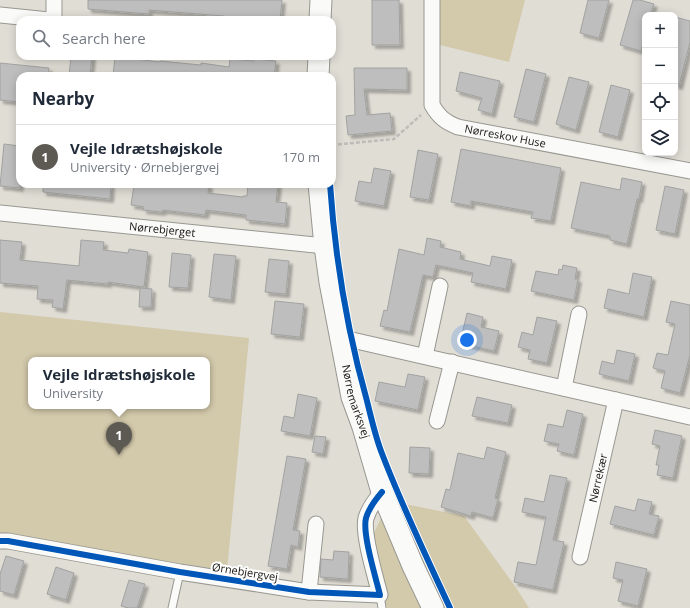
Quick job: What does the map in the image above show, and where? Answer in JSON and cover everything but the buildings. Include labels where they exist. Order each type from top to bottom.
[{"type":"street","points":[[54,0],[54,16]]},
{"type":"street","points":[[320,16],[321,0]]},
{"type":"street","points":[[432,0],[432,105]]},
{"type":"street","points":[[0,15],[16,17]]},
{"type":"street","points":[[318,72],[319,60]]},
{"type":"street","name":"Nørreskov Huse","points":[[432,105],[438,115],[446,123],[458,127],[690,171]]},
{"type":"street","name":"Nørremarksvej","points":[[319,188],[325,246],[340,340],[352,397],[363,427],[382,492],[413,566],[433,608]]},
{"type":"street","name":"Nørrebjerget","points":[[0,213],[325,246]]},
{"type":"street","points":[[425,356],[440,286]]},
{"type":"street","points":[[564,388],[579,314]]},
{"type":"street","points":[[340,340],[352,340],[425,356],[690,417]]},
{"type":"street","points":[[437,421],[452,362]]},
{"type":"street","name":"Nørrekær","points":[[580,557],[616,400]]},
{"type":"street","name":"Ørnebjergvej","points":[[0,541],[8,541],[180,572],[381,602],[365,533],[366,520],[370,508],[382,492]]},
{"type":"street","points":[[309,592],[316,524]]},
{"type":"lane","points":[[172,608],[180,572]]},
{"type":"path","points":[[336,145],[394,139],[432,105]]},
{"type":"shaded area","points":[[440,0],[525,0],[509,62],[440,45]]},
{"type":"shaded area","points":[[0,312],[249,338],[227,571],[9,536],[0,536]]},
{"type":"shaded area","points":[[397,504],[410,505],[464,516],[515,586],[529,608],[444,608]]},
{"type":"shaded area","points":[[382,516],[425,608],[387,608],[370,541]]},
{"type":"cycle path","points":[[330,188],[335,239],[343,293],[353,347],[375,432],[397,491],[450,608]]},
{"type":"cycle path","points":[[0,541],[8,541],[180,572],[309,592],[380,595],[368,545],[365,525],[369,511],[382,492]]},
{"type":"place","name":"Vejle Idrætshøjskole","points":[[119,455]]}]
